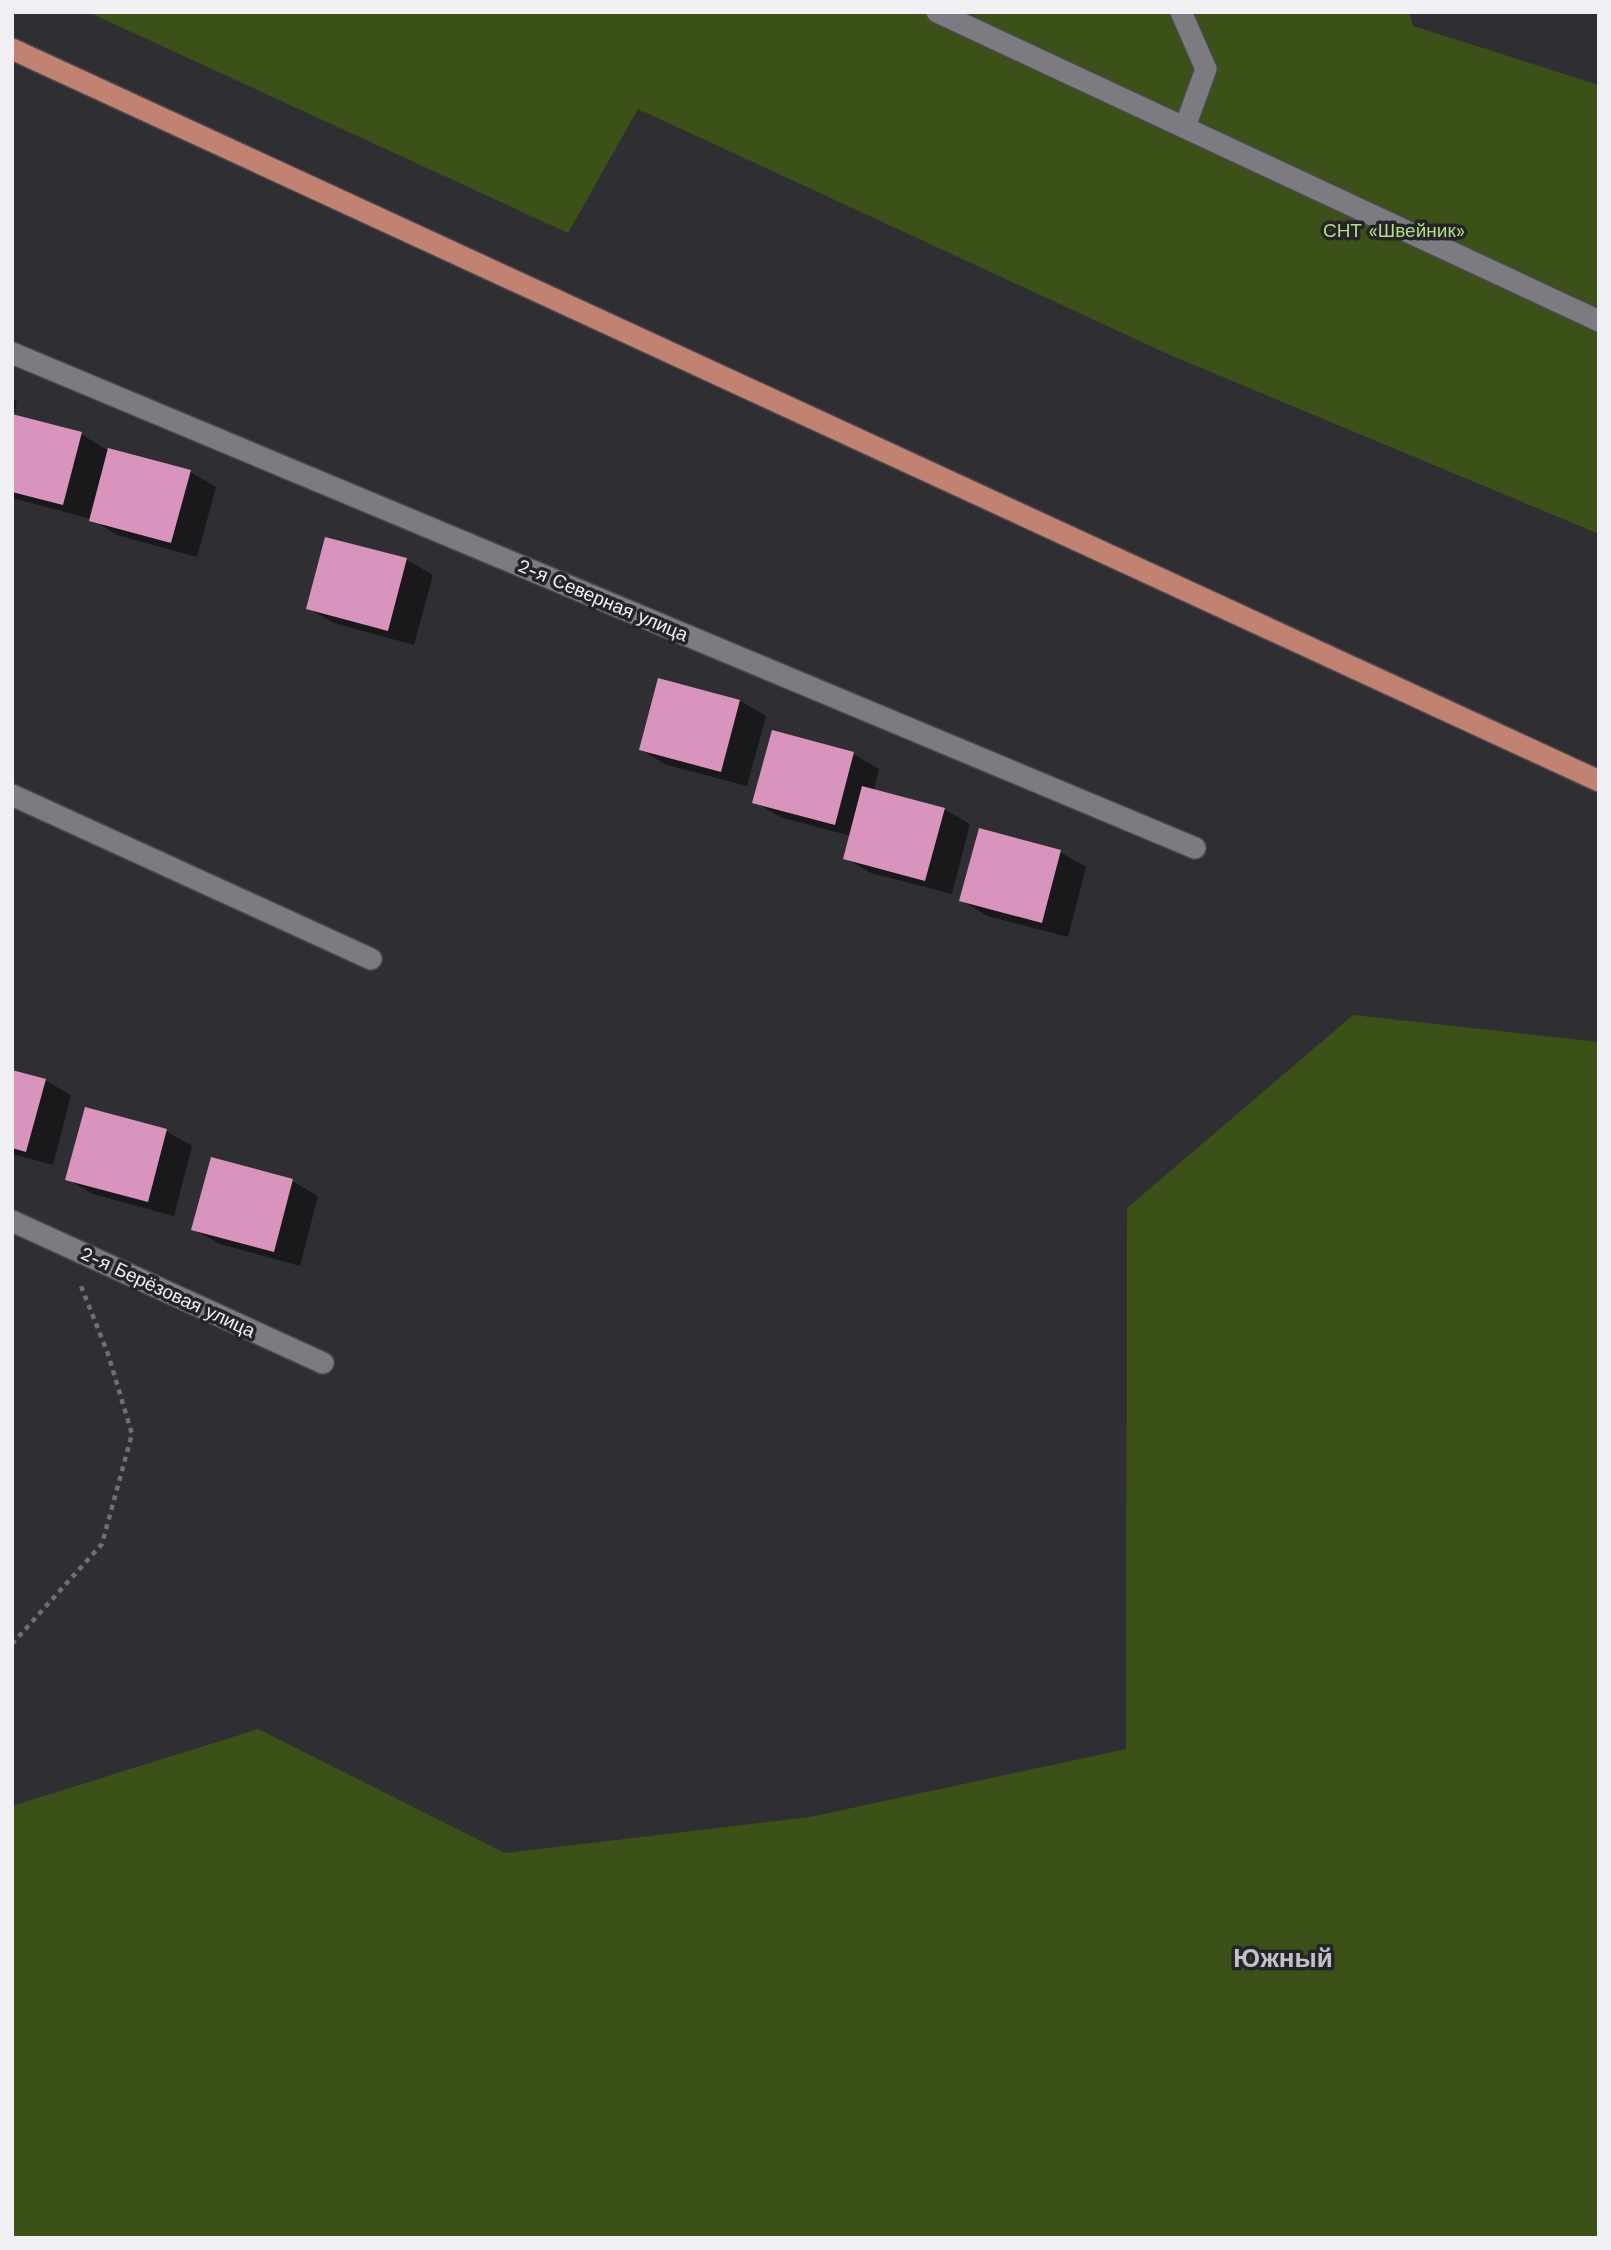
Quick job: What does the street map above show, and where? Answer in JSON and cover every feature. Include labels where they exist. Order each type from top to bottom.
[{"type":"main road","points":[[12,50],[1599,780]]},
{"type":"street","points":[[937,12],[1599,321]]},
{"type":"street","points":[[1181,12],[1206,69],[1185,127]]},
{"type":"street","name":"2-я Северная улица","points":[[12,353],[1195,848]]},
{"type":"street","points":[[12,795],[371,959]]},
{"type":"street","name":"2-я Берёзовая улица","points":[[12,1221],[323,1363]]},
{"type":"path","points":[[12,1644],[102,1545],[132,1434],[108,1354],[65,1245]]},
{"type":"green space","name":"СНТ «Швейник»","points":[[88,12],[1409,12],[1413,26],[1599,85],[1599,534],[1170,355],[638,109],[568,233]]},
{"type":"green space","points":[[1353,1015],[1599,1042],[1599,2238],[12,2238],[12,1806],[258,1729],[505,1853],[810,1817],[1126,1749],[1127,1208]]},
{"type":"building","points":[[12,414],[82,432],[63,505],[12,492]]},
{"type":"building","points":[[108,448],[191,470],[171,543],[89,521]]},
{"type":"building","points":[[325,537],[407,558],[388,631],[306,609]]},
{"type":"building","points":[[658,678],[740,700],[721,772],[639,750]]},
{"type":"building","points":[[772,730],[854,752],[835,825],[752,803]]},
{"type":"building","points":[[862,786],[945,808],[925,881],[843,859]]},
{"type":"building","points":[[979,828],[1061,850],[1042,923],[959,901]]},
{"type":"building","points":[[12,1070],[46,1079],[26,1152],[12,1148]]},
{"type":"building","points":[[85,1107],[167,1129],[148,1202],[65,1180]]},
{"type":"building","points":[[211,1157],[293,1179],[274,1252],[191,1230]]},
{"type":"district","name":"Южный","points":[[1283,1958]]}]
